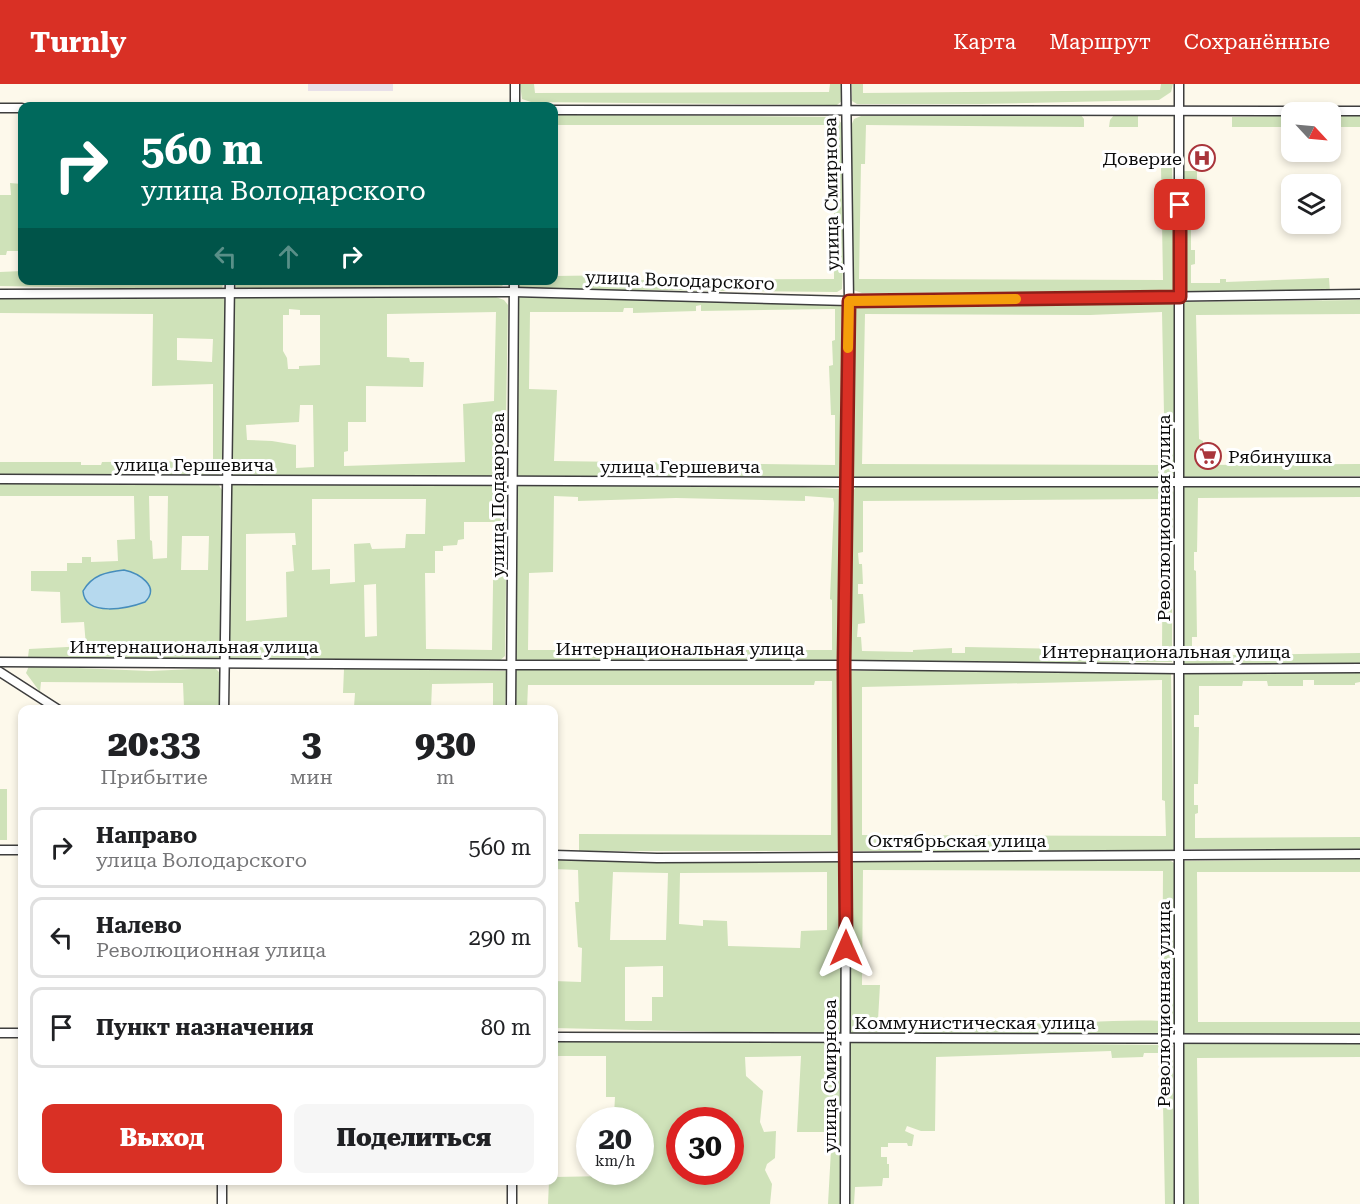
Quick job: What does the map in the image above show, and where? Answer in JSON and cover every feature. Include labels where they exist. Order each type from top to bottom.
[{"type":"street","points":[[515,84],[515,102]]},
{"type":"street","name":"улица Смирнова","points":[[845,1204],[844,665],[849,301],[846,84]]},
{"type":"street","name":"Революционная улица","points":[[1179,84],[1179,1204]]},
{"type":"street","points":[[0,108],[18,108]]},
{"type":"street","points":[[558,111],[846,109],[1360,111]]},
{"type":"street","points":[[224,705],[230,285]]},
{"type":"street","name":"улица Подаюрова","points":[[511,705],[514,285]]},
{"type":"street","name":"улица Володарского","points":[[0,294],[514,292],[849,301],[1360,294]]},
{"type":"street","name":"улица Гершевича","points":[[0,479],[514,482],[1360,482]]},
{"type":"street","name":"Интернациональная улица","points":[[0,662],[1360,668]]},
{"type":"street","points":[[0,672],[51,705]]},
{"type":"street","points":[[0,850],[18,850]]},
{"type":"street","name":"Октябрьская улица","points":[[558,855],[657,858],[1360,854]]},
{"type":"street","points":[[0,1033],[18,1033]]},
{"type":"street","name":"Коммунистическая улица","points":[[558,1037],[1360,1039]]},
{"type":"street","points":[[222,1185],[222,1204]]},
{"type":"street","points":[[512,1185],[512,1204]]},
{"type":"shaded area","points":[[308,84],[393,84],[393,91],[308,91]]},
{"type":"green space","points":[[520,84],[534,84],[535,93],[829,92],[830,84],[844,84],[843,100],[837,105],[531,102],[522,99]]},
{"type":"green space","points":[[852,84],[863,84],[863,93],[1160,90],[1161,84],[1173,84],[1171,92],[1159,100],[857,104],[852,101]]},
{"type":"green space","points":[[558,114],[836,117],[842,124],[844,234],[842,289],[837,292],[518,289],[518,285],[558,285],[558,276],[626,275],[626,280],[834,279],[834,125],[558,125]]},
{"type":"green space","points":[[1080,114],[1084,119],[1084,127],[866,125],[865,164],[861,164],[859,279],[1163,280],[1161,166],[1172,165],[1175,282],[1172,292],[862,293],[853,290],[851,126],[854,119],[861,116]]},
{"type":"green space","points":[[1114,115],[1138,115],[1138,127],[1109,127]]},
{"type":"green space","points":[[1281,116],[1281,127],[1232,127],[1232,117]]},
{"type":"green space","points":[[1341,116],[1360,116],[1360,127],[1341,127]]},
{"type":"green space","points":[[1181,171],[1197,171],[1197,223],[1191,224],[1191,250],[1195,250],[1195,264],[1191,265],[1191,283],[1220,283],[1220,279],[1226,279],[1226,282],[1329,278],[1330,292],[1183,293]]},
{"type":"green space","points":[[10,183],[18,184],[18,251],[7,251],[6,255],[0,255],[0,195],[11,195]]},
{"type":"green space","points":[[18,271],[18,285],[223,285],[222,288],[215,290],[0,286],[0,272]]},
{"type":"green space","points":[[236,285],[503,285],[494,288],[239,289]]},
{"type":"green space","points":[[0,294],[218,296],[224,299],[226,303],[223,468],[221,474],[214,477],[0,474],[0,462],[81,462],[81,465],[101,465],[102,462],[213,461],[213,384],[152,386],[153,314],[0,313]],"holes":[[[177,338],[213,339],[212,362],[177,360]]]},
{"type":"green space","points":[[341,294],[496,297],[504,300],[508,305],[505,475],[503,477],[234,476],[232,472],[234,299],[236,296]],"holes":[[[289,309],[300,310],[300,315],[320,315],[320,365],[288,369],[287,358],[283,351],[283,315],[289,315]],[[496,312],[494,401],[463,404],[465,462],[344,466],[344,452],[348,451],[348,422],[366,422],[366,386],[423,387],[424,362],[410,362],[409,358],[387,357],[387,314]],[[300,405],[313,405],[314,467],[296,468],[296,445],[247,440],[246,425],[299,422]]]},
{"type":"green space","points":[[518,296],[844,302],[841,478],[520,478],[516,473]],"holes":[[[701,305],[701,311],[835,309],[835,340],[832,341],[833,365],[829,366],[831,415],[835,415],[835,465],[554,461],[557,390],[529,389],[530,312],[623,312],[624,308],[633,308],[633,313],[696,311],[696,306]]]},
{"type":"green space","points":[[853,297],[1167,300],[1175,306],[1174,475],[1168,479],[853,479],[849,472]],"holes":[[[1162,312],[1165,465],[862,464],[865,314],[1090,315]]]},
{"type":"green space","points":[[1360,300],[1360,314],[1196,315],[1199,439],[1203,441],[1204,465],[1360,464],[1360,476],[1182,477],[1183,306],[1185,302]]},
{"type":"green space","points":[[0,481],[218,484],[222,490],[220,657],[218,659],[123,661],[28,657],[29,649],[86,646],[84,622],[61,623],[60,592],[31,591],[31,571],[67,571],[67,563],[82,563],[82,557],[91,557],[91,562],[118,561],[117,540],[135,539],[134,496],[0,496]],"holes":[[[149,496],[168,496],[167,558],[153,559]],[[182,536],[209,536],[208,570],[181,570]],[[150,594],[145,602],[122,608],[92,606]]]},
{"type":"green space","points":[[235,483],[493,485],[504,487],[507,491],[505,656],[498,662],[230,659],[228,656],[230,486]],"holes":[[[312,499],[426,499],[425,534],[406,534],[405,548],[372,549],[370,543],[354,544],[355,582],[330,584],[330,569],[312,570]],[[464,522],[494,522],[492,650],[426,649],[425,573],[435,573],[435,551],[443,551],[443,546],[457,545],[458,540],[464,539]],[[295,533],[296,545],[292,545],[294,571],[286,572],[287,617],[246,621],[246,534]],[[376,584],[377,636],[365,637],[364,585]]]},
{"type":"green space","points":[[520,485],[783,486],[840,489],[843,496],[839,657],[834,662],[664,659],[515,662],[516,488]],"holes":[[[554,496],[578,497],[578,501],[676,498],[805,501],[805,496],[833,498],[830,599],[832,600],[832,650],[528,650],[529,573],[553,572]]]},
{"type":"green space","points":[[1360,486],[1360,497],[1198,498],[1197,552],[1194,552],[1197,637],[1192,637],[1192,656],[1205,656],[1205,650],[1230,650],[1230,655],[1360,653],[1360,664],[1182,664],[1183,487]]},
{"type":"green space","points":[[856,487],[1172,487],[1174,493],[1172,662],[943,663],[849,660],[850,495]],"holes":[[[1163,499],[1162,651],[965,647],[965,653],[952,653],[952,648],[913,650],[913,652],[862,651],[861,637],[857,637],[858,624],[865,623],[863,594],[858,594],[858,584],[863,584],[862,564],[859,564],[858,553],[863,552],[863,501]]]},
{"type":"green space","points":[[29,666],[150,671],[215,668],[220,673],[219,705],[184,705],[183,683],[41,682],[40,692],[26,673]]},
{"type":"green space","points":[[1070,668],[1169,671],[1171,674],[1174,851],[851,851],[846,671]],"holes":[[[1162,680],[1162,800],[1165,801],[1166,836],[862,835],[862,687]]]},
{"type":"green space","points":[[344,669],[507,671],[505,705],[493,705],[493,683],[432,684],[431,705],[354,705],[355,693],[343,693]]},
{"type":"green space","points":[[834,669],[840,675],[843,842],[841,849],[836,851],[579,851],[579,834],[831,835],[832,681],[815,681],[814,685],[528,685],[527,705],[515,705],[516,670]]},
{"type":"green space","points":[[1182,673],[1360,673],[1360,682],[1355,685],[1314,685],[1314,680],[1303,680],[1303,686],[1268,686],[1267,681],[1243,681],[1242,686],[1199,686],[1199,715],[1194,715],[1194,727],[1199,727],[1198,784],[1194,784],[1194,805],[1198,805],[1198,813],[1195,814],[1195,838],[1360,837],[1360,849],[1184,849]]},
{"type":"green space","points":[[0,789],[7,789],[7,840],[0,840]]},
{"type":"green space","points":[[558,858],[844,860],[841,1035],[558,1028],[558,981],[581,982],[582,948],[578,947],[575,902],[579,902],[578,870],[558,869]],"holes":[[[613,872],[668,873],[666,940],[610,940]],[[827,872],[827,930],[801,931],[800,948],[728,946],[727,921],[703,920],[703,926],[679,924],[680,873]],[[663,966],[663,997],[652,997],[652,1021],[625,1021],[625,967]]]},
{"type":"green space","points":[[1168,859],[1174,863],[1174,1030],[1170,1035],[847,1035],[849,860]],"holes":[[[863,870],[1163,871],[1162,1021],[1030,1023],[878,1020],[880,985],[862,985]]]},
{"type":"green space","points":[[1360,859],[1360,872],[1197,872],[1198,1022],[1360,1022],[1360,1035],[1184,1035],[1183,861]]},
{"type":"green space","points":[[558,1040],[831,1042],[839,1047],[840,1051],[841,1204],[828,1204],[832,1132],[797,1132],[801,1056],[745,1057],[746,1076],[763,1091],[760,1122],[764,1132],[776,1131],[775,1158],[767,1164],[765,1170],[772,1184],[770,1204],[548,1204],[549,1185],[558,1185],[558,1177],[576,1177],[576,1185],[654,1185],[654,1107],[614,1107],[615,1097],[606,1097],[606,1056],[558,1056]]},
{"type":"green space","points":[[853,1042],[1173,1045],[1174,1204],[1165,1204],[1162,1053],[1144,1053],[1143,1057],[1112,1058],[1111,1051],[936,1057],[935,1131],[921,1131],[907,1126],[905,1131],[914,1135],[912,1146],[908,1146],[907,1143],[888,1143],[888,1147],[881,1147],[881,1157],[887,1157],[887,1164],[889,1164],[889,1178],[883,1178],[882,1186],[855,1187],[854,1204],[847,1204],[849,1044]]},
{"type":"green space","points":[[1360,1043],[1360,1057],[1197,1058],[1199,1204],[1184,1204],[1183,1044]]},
{"type":"water","points":[[124,570],[146,581],[150,591],[145,602],[129,607],[109,609],[91,605],[83,591],[91,581],[105,573]]},
{"type":"slow traffic","points":[[848,348],[849,301],[1016,299]]},
{"type":"place","name":"Доверие","points":[[1202,158]]},
{"type":"place","name":"Рябинушка","points":[[1208,456]]},
{"type":"route","points":[[846,948],[844,665],[849,301],[1180,297],[1180,205]]}]
